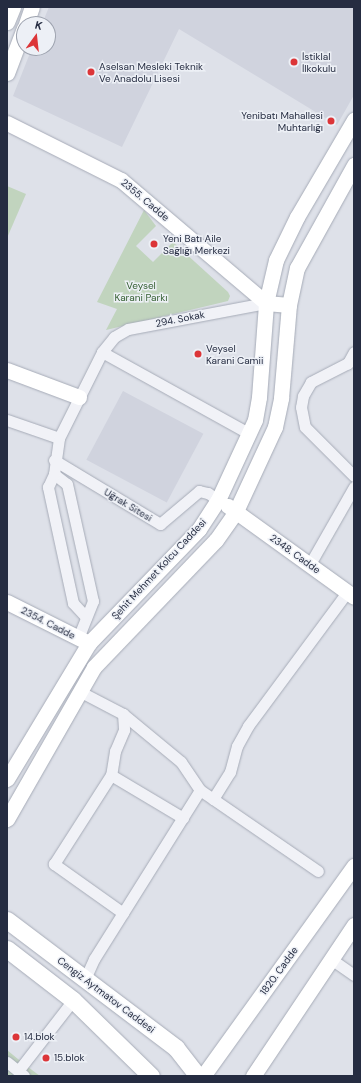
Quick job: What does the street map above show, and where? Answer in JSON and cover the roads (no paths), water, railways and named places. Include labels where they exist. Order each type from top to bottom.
[{"type":"main road","name":"Cengiz Aytmatov Caddesi","points":[[7,920],[176,1048],[198,1076]]},
{"type":"main road","points":[[7,949],[73,1000],[150,1076]]},
{"type":"street","points":[[7,22],[13,7]]},
{"type":"street","points":[[7,72],[16,49]]},
{"type":"street","name":"Şehit Mehmet Kolcu Caddesi","points":[[7,779],[84,641],[199,529],[218,500],[250,434],[259,397],[266,303],[270,280],[285,242],[354,120]]},
{"type":"street","name":"2355. Cadde","points":[[7,123],[121,180],[266,303]]},
{"type":"street","name":"Şehit Mehmet Kolcu Caddesi","points":[[7,819],[79,691],[106,652],[216,540],[236,511],[275,427],[281,398],[289,305],[297,268],[354,165]]},
{"type":"street","points":[[266,303],[289,305]]},
{"type":"street","name":"294. Sokak","points":[[86,617],[73,603],[48,487],[54,474],[54,460],[59,438],[102,352],[114,337],[128,329],[266,303]]},
{"type":"street","points":[[265,319],[288,321]]},
{"type":"street","points":[[102,352],[250,434]]},
{"type":"street","points":[[354,352],[348,363],[311,382],[303,396],[301,407],[305,427],[354,476]]},
{"type":"street","points":[[7,370],[79,397]]},
{"type":"street","points":[[7,420],[59,438]]},
{"type":"street","name":"Uğrak Sitesi","points":[[54,460],[160,524],[200,491],[218,500]]},
{"type":"street","points":[[54,474],[67,484],[93,601],[86,617],[84,641]]},
{"type":"street","points":[[310,564],[354,487]]},
{"type":"street","name":"2348. Cadde","points":[[218,500],[236,511],[351,594]]},
{"type":"street","points":[[213,799],[230,772],[237,746],[248,726],[351,594]]},
{"type":"street","name":"2354. Cadde","points":[[7,602],[84,641]]},
{"type":"street","points":[[79,691],[123,714],[181,762],[200,790],[318,871]]},
{"type":"street","points":[[123,714],[124,730],[115,751],[111,775],[54,864],[124,913]]},
{"type":"street","points":[[111,775],[183,818]]},
{"type":"street","points":[[85,979],[200,790]]},
{"type":"street","name":"1820. Cadde","points":[[203,1076],[354,866]]},
{"type":"street","points":[[253,1076],[354,925]]},
{"type":"street","points":[[332,959],[354,975]]},
{"type":"street","points":[[7,1062],[21,1074],[73,1000]]},
{"type":"place","name":"İstiklal İlkokulu","points":[[294,62]]},
{"type":"place","name":"Aselsan Mesleki Teknik Ve Anadolu Lisesi","points":[[91,72]]},
{"type":"place","name":"Yenibatı Mahallesi Muhtarlığı","points":[[331,121]]},
{"type":"place","name":"Yeni Batı Aile Sağlığı Merkezi","points":[[154,244]]},
{"type":"place","name":"Veysel Karani Camii","points":[[198,354]]},
{"type":"place","name":"14.blok","points":[[16,1037]]},
{"type":"place","name":"15.blok","points":[[46,1058]]},
{"type":"park label","name":"Veysel Karani Parkı","points":[[141,290]]}]
